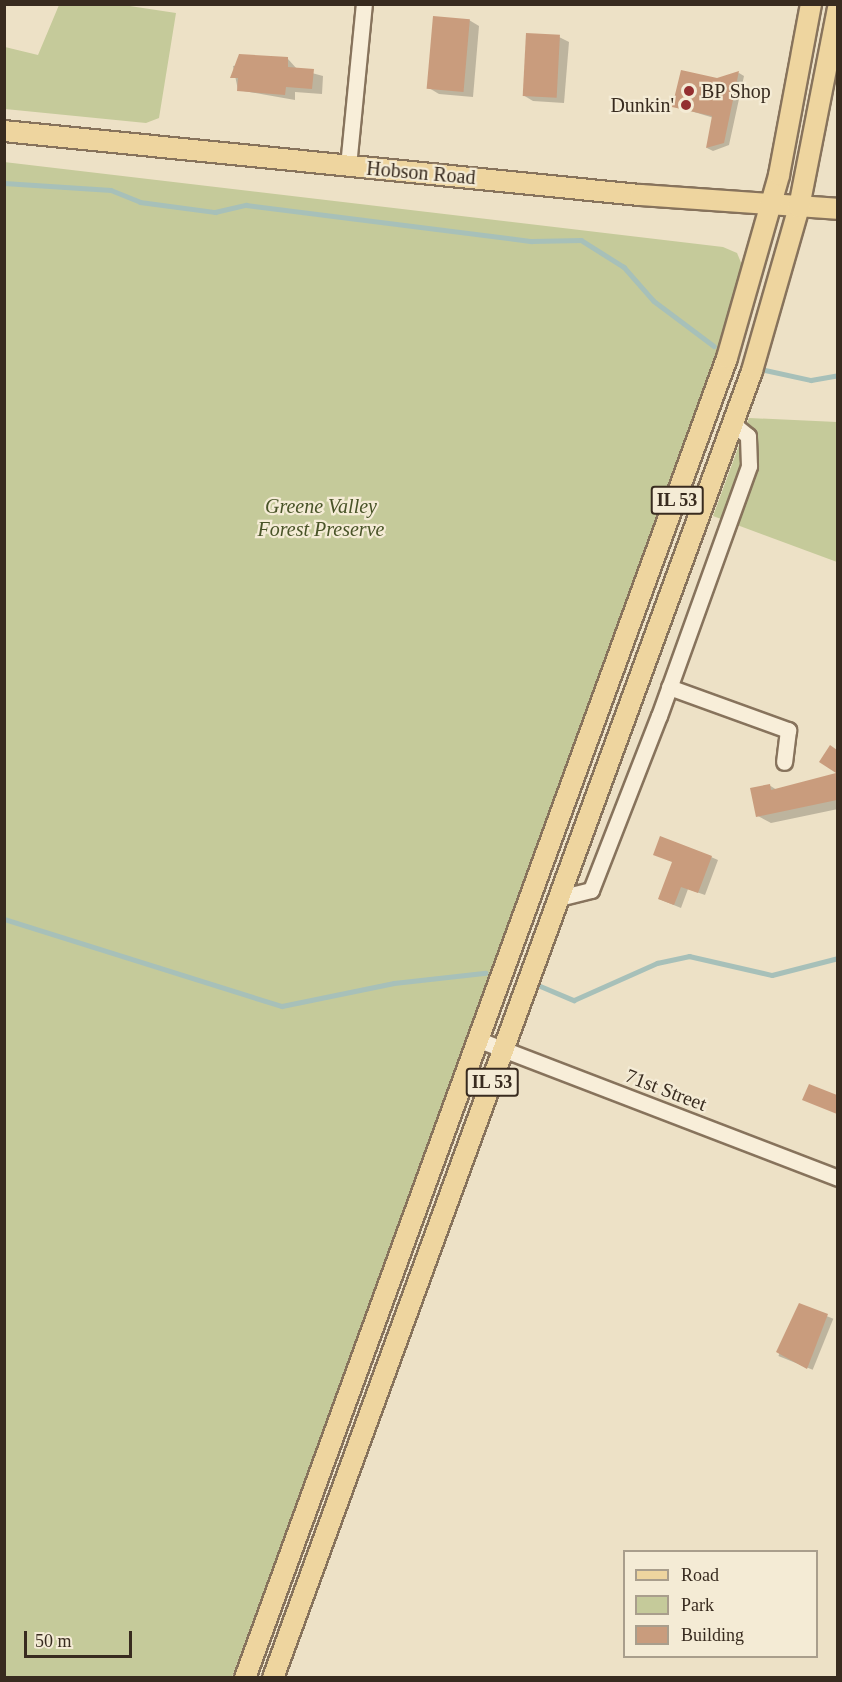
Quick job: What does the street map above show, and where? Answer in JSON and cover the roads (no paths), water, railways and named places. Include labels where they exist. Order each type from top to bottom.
[{"type":"main road","name":"IL 53","points":[[245,1677],[692,459],[747,297],[770,205],[811,4]]},
{"type":"main road","name":"IL 53","points":[[273,1677],[733,424],[799,207],[837,9]]},
{"type":"main road","name":"Hobson Road","points":[[4,131],[348,166],[770,205],[837,209]]},
{"type":"street","points":[[348,166],[364,4]]},
{"type":"street","points":[[559,898],[591,890],[669,687],[749,466],[748,436],[733,424]]},
{"type":"street","points":[[669,687],[788,730],[784,762]]},
{"type":"street","name":"71st Street","points":[[479,1040],[837,1178]]},
{"type":"waterway","points":[[4,183],[111,190],[140,202],[215,212],[246,205],[532,241],[581,240],[624,267],[654,301],[714,346]]},
{"type":"waterway","points":[[765,370],[811,380],[838,375]]},
{"type":"waterway","points":[[4,919],[282,1006],[394,983],[485,973]]},
{"type":"waterway","points":[[538,985],[574,1000],[657,963],[689,956],[772,975],[838,958]]},
{"type":"place","name":"BP Shop","points":[[689,91]]},
{"type":"place","name":"Dunkin'","points":[[686,105]]},
{"type":"park label","name":"Greene Valley Forest Preserve","points":[[321,518]]}]
